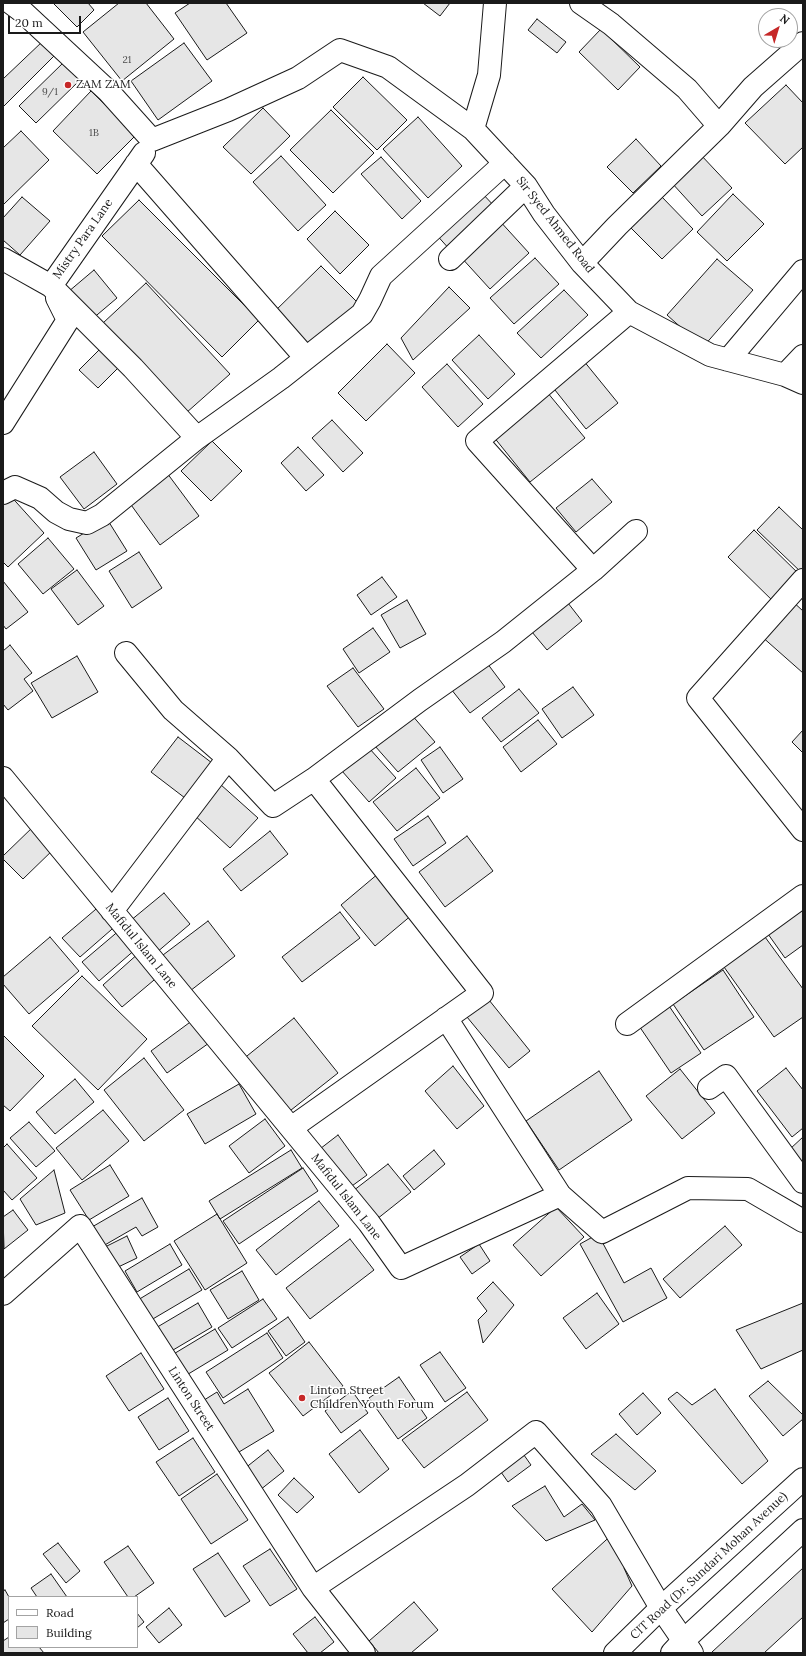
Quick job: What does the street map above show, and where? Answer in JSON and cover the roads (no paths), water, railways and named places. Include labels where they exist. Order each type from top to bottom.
[{"type":"street","points":[[473,129],[489,75],[495,3]]},
{"type":"street","points":[[582,3],[612,24],[687,88],[720,126]]},
{"type":"street","points":[[22,6],[108,91],[152,140]]},
{"type":"street","points":[[582,263],[617,226],[720,126],[753,86],[803,44]]},
{"type":"street","name":"Sir Syed Ahmed Road","points":[[152,140],[228,110],[298,78],[340,50],[388,67],[473,129],[526,186],[544,214],[582,263],[629,312],[710,355],[794,379]]},
{"type":"street","name":"Mistry Para Lane","points":[[3,423],[68,320],[50,286],[152,140]]},
{"type":"street","points":[[3,493],[15,487],[40,498],[56,512],[68,519],[87,523],[102,515],[197,438],[281,378],[362,314],[381,276],[505,163]]},
{"type":"street","points":[[136,164],[306,358]]},
{"type":"street","points":[[450,259],[526,186]]},
{"type":"street","points":[[3,259],[50,286],[133,368],[197,438]]},
{"type":"street","points":[[728,360],[803,271]]},
{"type":"street","points":[[593,570],[477,441],[629,312]]},
{"type":"street","points":[[794,379],[803,356]]},
{"type":"street","points":[[126,653],[173,710],[228,758],[272,806],[314,779],[420,700],[503,642],[593,570],[636,531]]},
{"type":"street","points":[[803,580],[698,698],[803,830]]},
{"type":"street","points":[[112,911],[228,758]]},
{"type":"street","name":"Mafidul Islam Lane","points":[[3,778],[369,1223],[400,1268],[560,1195]]},
{"type":"street","points":[[291,1128],[482,993],[314,779]]},
{"type":"street","points":[[627,1024],[803,896]]},
{"type":"street","points":[[446,1018],[560,1195],[602,1232],[688,1188],[748,1189],[803,1221]]},
{"type":"street","points":[[709,1088],[726,1076],[803,1182]]},
{"type":"street","name":"Linton Street","points":[[3,1294],[80,1226],[314,1588],[364,1653]]},
{"type":"street","points":[[314,1588],[467,1485],[536,1432],[601,1506],[661,1608],[683,1649],[803,1530]]},
{"type":"street","name":"CIT Road (Dr. Sundari Mohan Avenue)","points":[[615,1653],[661,1608],[803,1480]]},
{"type":"place","name":"ZAM ZAM","points":[[68,85]]},
{"type":"place","name":"Linton Street Children Youth Forum","points":[[302,1398]]}]
